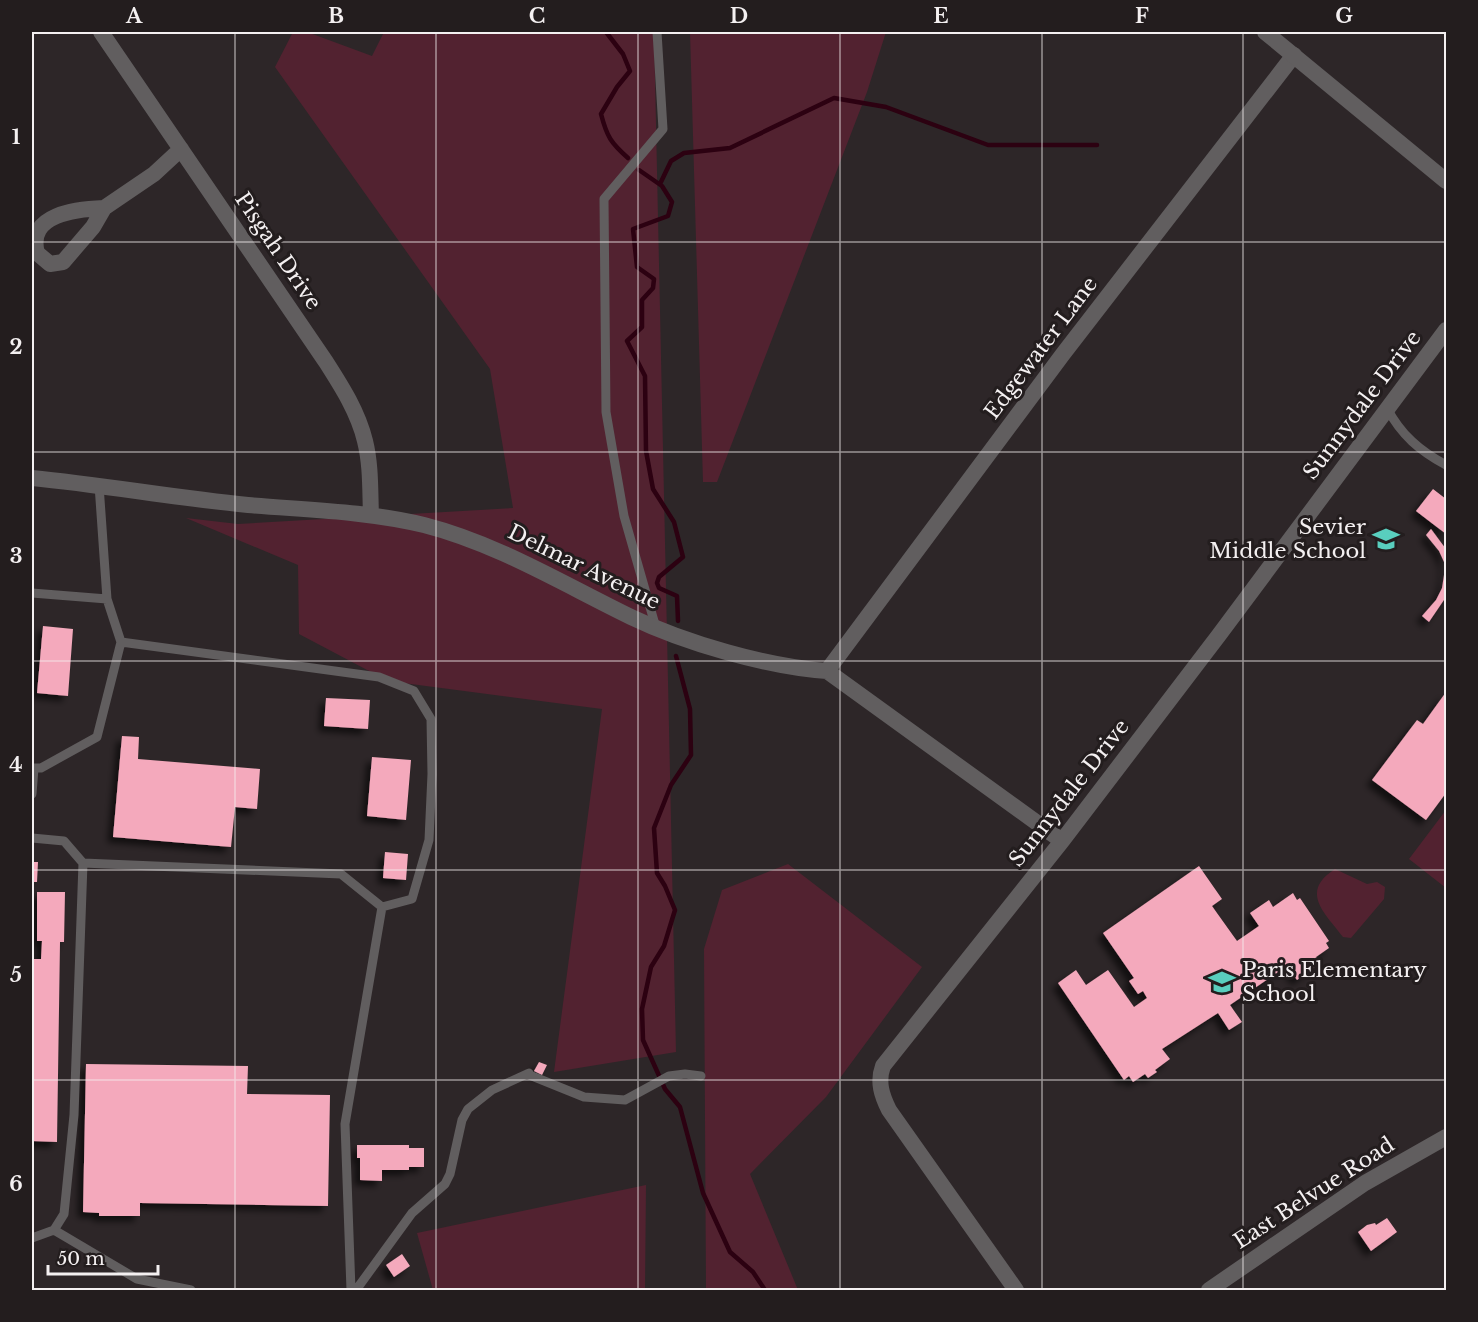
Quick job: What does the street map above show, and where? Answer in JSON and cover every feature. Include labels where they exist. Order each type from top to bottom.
[{"type":"street","name":"Pisgah Drive","points":[[101,32],[350,400],[367,450],[370,472],[370,515]]},
{"type":"street","points":[[1265,32],[1446,181]]},
{"type":"street","name":"Edgewater Lane","points":[[827,671],[1063,354],[1294,55]]},
{"type":"street","points":[[104,208],[154,174],[181,149]]},
{"type":"street","name":"Sunnydale Drive","points":[[1016,1290],[895,1120],[884,1099],[880,1079],[883,1066],[1062,841],[1446,330]]},
{"type":"street","name":"Delmar Avenue","points":[[32,478],[246,504],[370,515],[424,526],[490,547],[676,636],[749,657],[811,670],[827,671],[1062,841]]},
{"type":"street","name":"East Belvue Road","points":[[1209,1290],[1365,1183],[1446,1137]]},
{"type":"lane","points":[[656,628],[624,516],[606,412],[604,199],[663,129],[657,32]]},
{"type":"lane","points":[[1388,408],[1396,425],[1410,441],[1446,465]]},
{"type":"lane","points":[[32,794],[33,768],[40,768],[97,737],[121,642],[106,599],[99,485]]},
{"type":"lane","points":[[32,592],[106,599]]},
{"type":"lane","points":[[121,642],[379,677],[414,691],[431,719],[432,774],[429,840],[412,898],[382,907]]},
{"type":"lane","points":[[32,838],[64,841],[83,863],[74,1115],[64,1214],[54,1230],[32,1238]]},
{"type":"lane","points":[[83,863],[340,874],[382,907]]},
{"type":"lane","points":[[351,1290],[345,1124],[382,907]]},
{"type":"lane","points":[[356,1290],[412,1213],[445,1184],[450,1174],[462,1120],[468,1109],[492,1090],[528,1074],[584,1097],[625,1100],[669,1076],[685,1074],[701,1076]]},
{"type":"lane","points":[[54,1230],[137,1279],[191,1290]]},
{"type":"shaded area","points":[[293,32],[307,32],[372,56],[384,32],[654,32],[676,1052],[554,1072],[602,709],[388,681],[299,634],[298,565],[186,518],[238,524],[513,508],[490,369],[275,67]]},
{"type":"shaded area","points":[[690,32],[886,32],[867,92],[717,482],[703,482]]},
{"type":"shaded area","points":[[1446,810],[1446,888],[1409,859]]},
{"type":"shaded area","points":[[788,864],[922,967],[826,1097],[750,1174],[798,1290],[706,1290],[704,949],[722,890]]},
{"type":"shaded area","points":[[1335,869],[1367,884],[1377,882],[1385,887],[1384,899],[1351,938],[1343,937],[1319,903],[1317,894],[1319,886],[1324,878]]},
{"type":"shaded area","points":[[646,1185],[645,1290],[433,1290],[417,1233]]},
{"type":"building","points":[[1433,489],[1446,499],[1446,534],[1416,511]]},
{"type":"building","points":[[1431,529],[1446,549],[1446,597],[1429,622],[1422,616],[1436,600],[1442,588],[1444,575],[1444,562],[1439,551],[1426,535]]},
{"type":"building","points":[[43,626],[73,629],[68,696],[37,693]]},
{"type":"building","points":[[1446,692],[1446,793],[1426,820],[1372,780],[1417,720],[1423,724]]},
{"type":"building","points":[[326,698],[370,700],[368,729],[324,726]]},
{"type":"building","points":[[122,736],[139,737],[138,759],[260,769],[257,809],[235,807],[231,847],[113,837]]},
{"type":"building","points":[[372,757],[411,760],[406,820],[367,816]]},
{"type":"building","points":[[385,852],[408,854],[406,880],[383,878]]},
{"type":"building","points":[[32,862],[38,862],[37,882],[32,882]]},
{"type":"building","points":[[1199,866],[1222,899],[1212,906],[1237,941],[1259,926],[1250,913],[1269,900],[1273,907],[1293,893],[1297,900],[1300,898],[1329,941],[1326,943],[1329,948],[1316,957],[1320,963],[1297,980],[1287,966],[1230,1005],[1242,1022],[1229,1030],[1218,1013],[1162,1049],[1170,1059],[1155,1070],[1157,1072],[1148,1078],[1145,1074],[1133,1082],[1129,1076],[1124,1080],[1058,983],[1076,970],[1086,985],[1108,970],[1134,1007],[1147,998],[1143,991],[1138,994],[1129,981],[1134,978],[1103,933]]},
{"type":"building","points":[[37,892],[65,892],[64,942],[60,942],[57,1142],[32,1141],[32,959],[41,959],[42,941],[37,941]]},
{"type":"building","points":[[539,1062],[547,1065],[542,1075],[534,1071]]},
{"type":"building","points":[[86,1064],[248,1066],[247,1094],[330,1095],[328,1206],[140,1203],[140,1216],[99,1216],[99,1213],[83,1212]]},
{"type":"building","points":[[357,1145],[409,1145],[409,1148],[424,1148],[424,1167],[409,1167],[409,1170],[382,1170],[382,1181],[360,1180],[360,1158],[357,1158]]},
{"type":"building","points":[[1387,1218],[1397,1232],[1371,1251],[1358,1232],[1367,1225],[1375,1223],[1376,1225]]},
{"type":"building","points":[[402,1254],[410,1266],[394,1277],[386,1265]]},
{"type":"waterway","points":[[606,32],[623,54],[630,71],[617,87],[601,114],[610,139],[628,158]]},
{"type":"waterway","points":[[660,184],[671,161],[684,153],[730,148],[834,98],[886,107],[988,145],[1097,145]]},
{"type":"waterway","points":[[639,170],[662,186],[672,202],[668,216],[633,229],[637,267],[654,279],[653,288],[642,300],[642,327],[627,341],[645,376],[646,451],[653,489],[674,522],[683,557],[659,577],[657,583],[659,588],[677,596],[678,621]]},
{"type":"waterway","points":[[676,656],[690,709],[691,755],[671,785],[654,828],[657,873],[675,910],[664,946],[651,967],[642,1009],[643,1040],[665,1089],[680,1107],[703,1193],[730,1252],[753,1272],[765,1290]]},
{"type":"place","name":"Sevier Middle School","points":[[1386,539]]},
{"type":"place","name":"Paris Elementary School","points":[[1222,982]]}]
